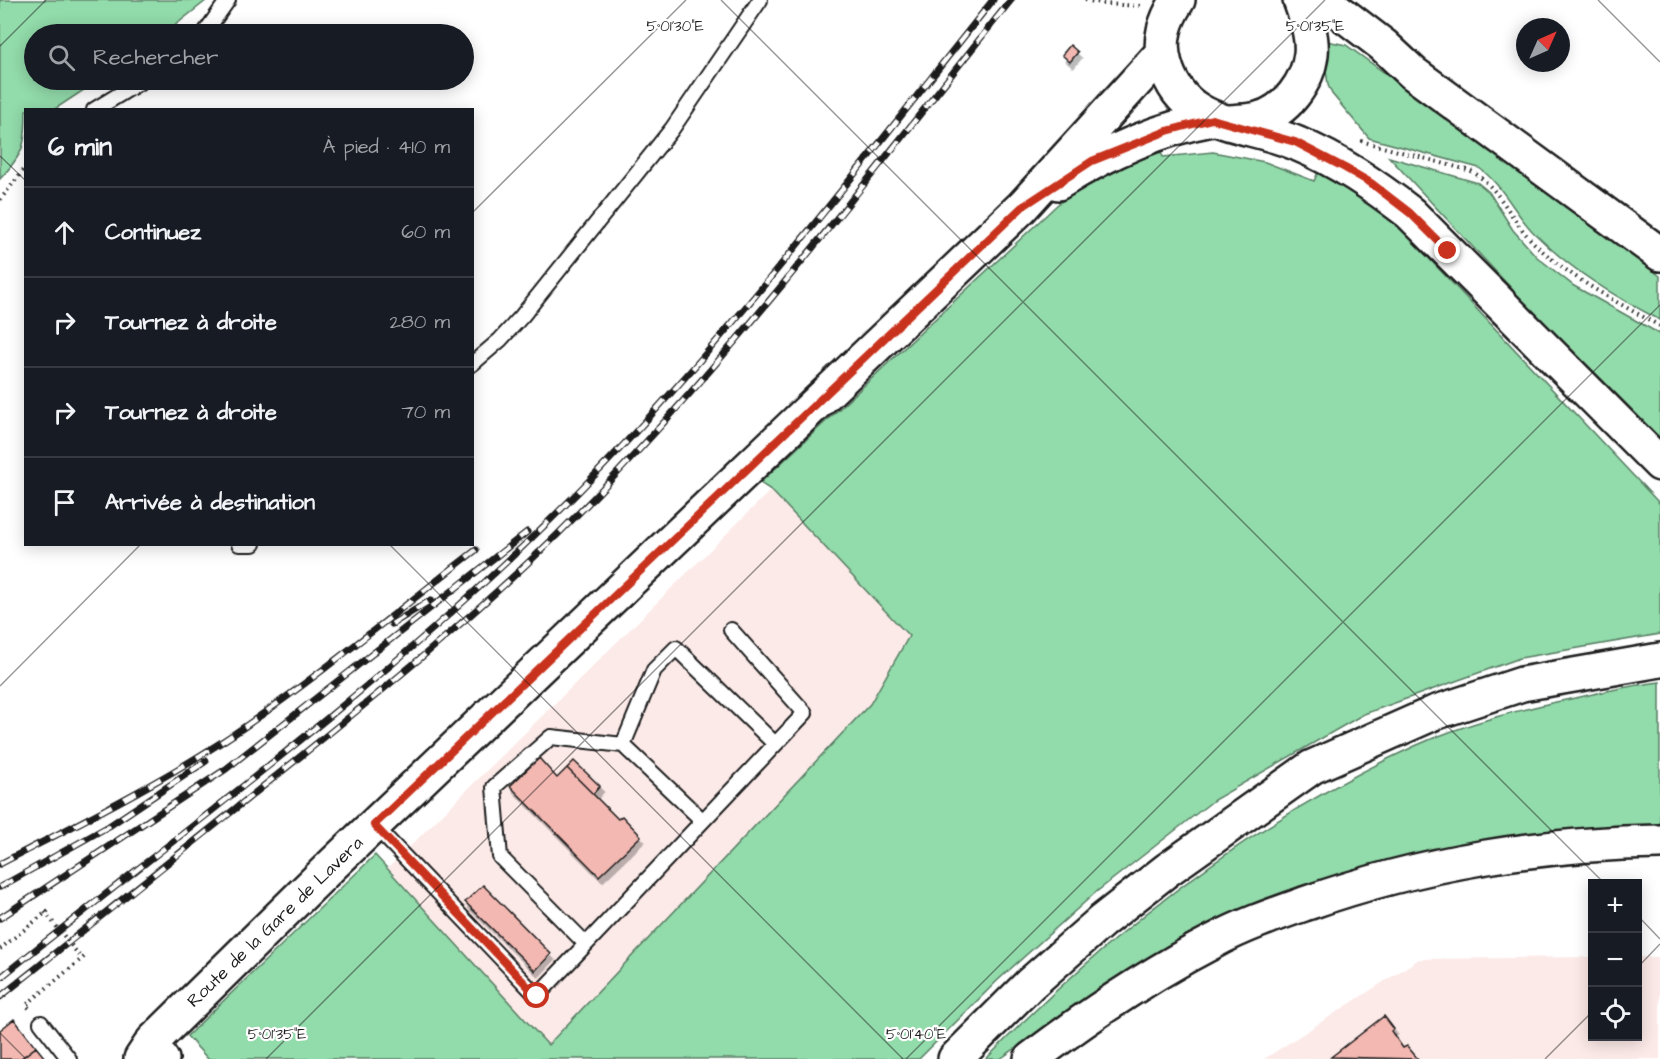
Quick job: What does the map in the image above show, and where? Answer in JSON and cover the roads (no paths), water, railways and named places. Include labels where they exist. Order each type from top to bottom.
[{"type":"street","points":[[1300,0],[1378,54],[1413,73]]},
{"type":"street","name":"Route de la Gare de Lavera","points":[[1022,207],[1092,161],[1167,131],[1220,121],[1260,119],[1286,104],[1304,80],[1311,53],[1308,27],[1300,0]]},
{"type":"street","points":[[1324,0],[1383,45],[1413,73],[1660,254]]},
{"type":"street","points":[[1163,19],[1170,82],[1189,106],[1220,121],[1295,142],[1371,183],[1410,213],[1660,464]]},
{"type":"street","name":"Route de la Gare de Lavera","points":[[146,1054],[374,825],[1022,207],[1163,19]]},
{"type":"street","points":[[955,1059],[1030,984],[1102,921],[1167,870],[1312,767],[1434,713],[1522,684],[1660,660]]},
{"type":"street","points":[[1031,1059],[1066,1033],[1216,939],[1327,896],[1413,871],[1505,852],[1660,842]]},
{"type":"lane","points":[[211,24],[228,0]]},
{"type":"lane","points":[[474,362],[500,340],[522,316],[672,129],[760,0]]},
{"type":"lane","points":[[97,108],[126,90]]},
{"type":"lane","points":[[374,825],[537,996],[805,713],[731,630]]},
{"type":"lane","points":[[623,745],[654,670],[676,648],[775,744]]},
{"type":"lane","points":[[585,943],[500,856],[494,787],[551,737],[623,745],[702,820]]},
{"type":"lane","points":[[41,1023],[69,1059]]},
{"type":"railway","points":[[0,978],[347,702],[482,585],[546,524],[665,400],[722,335],[832,202],[993,0]]},
{"type":"railway","points":[[0,997],[393,681],[493,595],[557,535],[677,407],[792,274],[1011,0]]},
{"type":"railway","points":[[0,918],[226,769],[527,532]]},
{"type":"railway","points":[[0,864],[148,786],[234,734],[326,667],[476,550]]},
{"type":"railway","points":[[392,624],[431,600]]},
{"type":"railway","points":[[0,887],[109,826],[206,761]]}]
